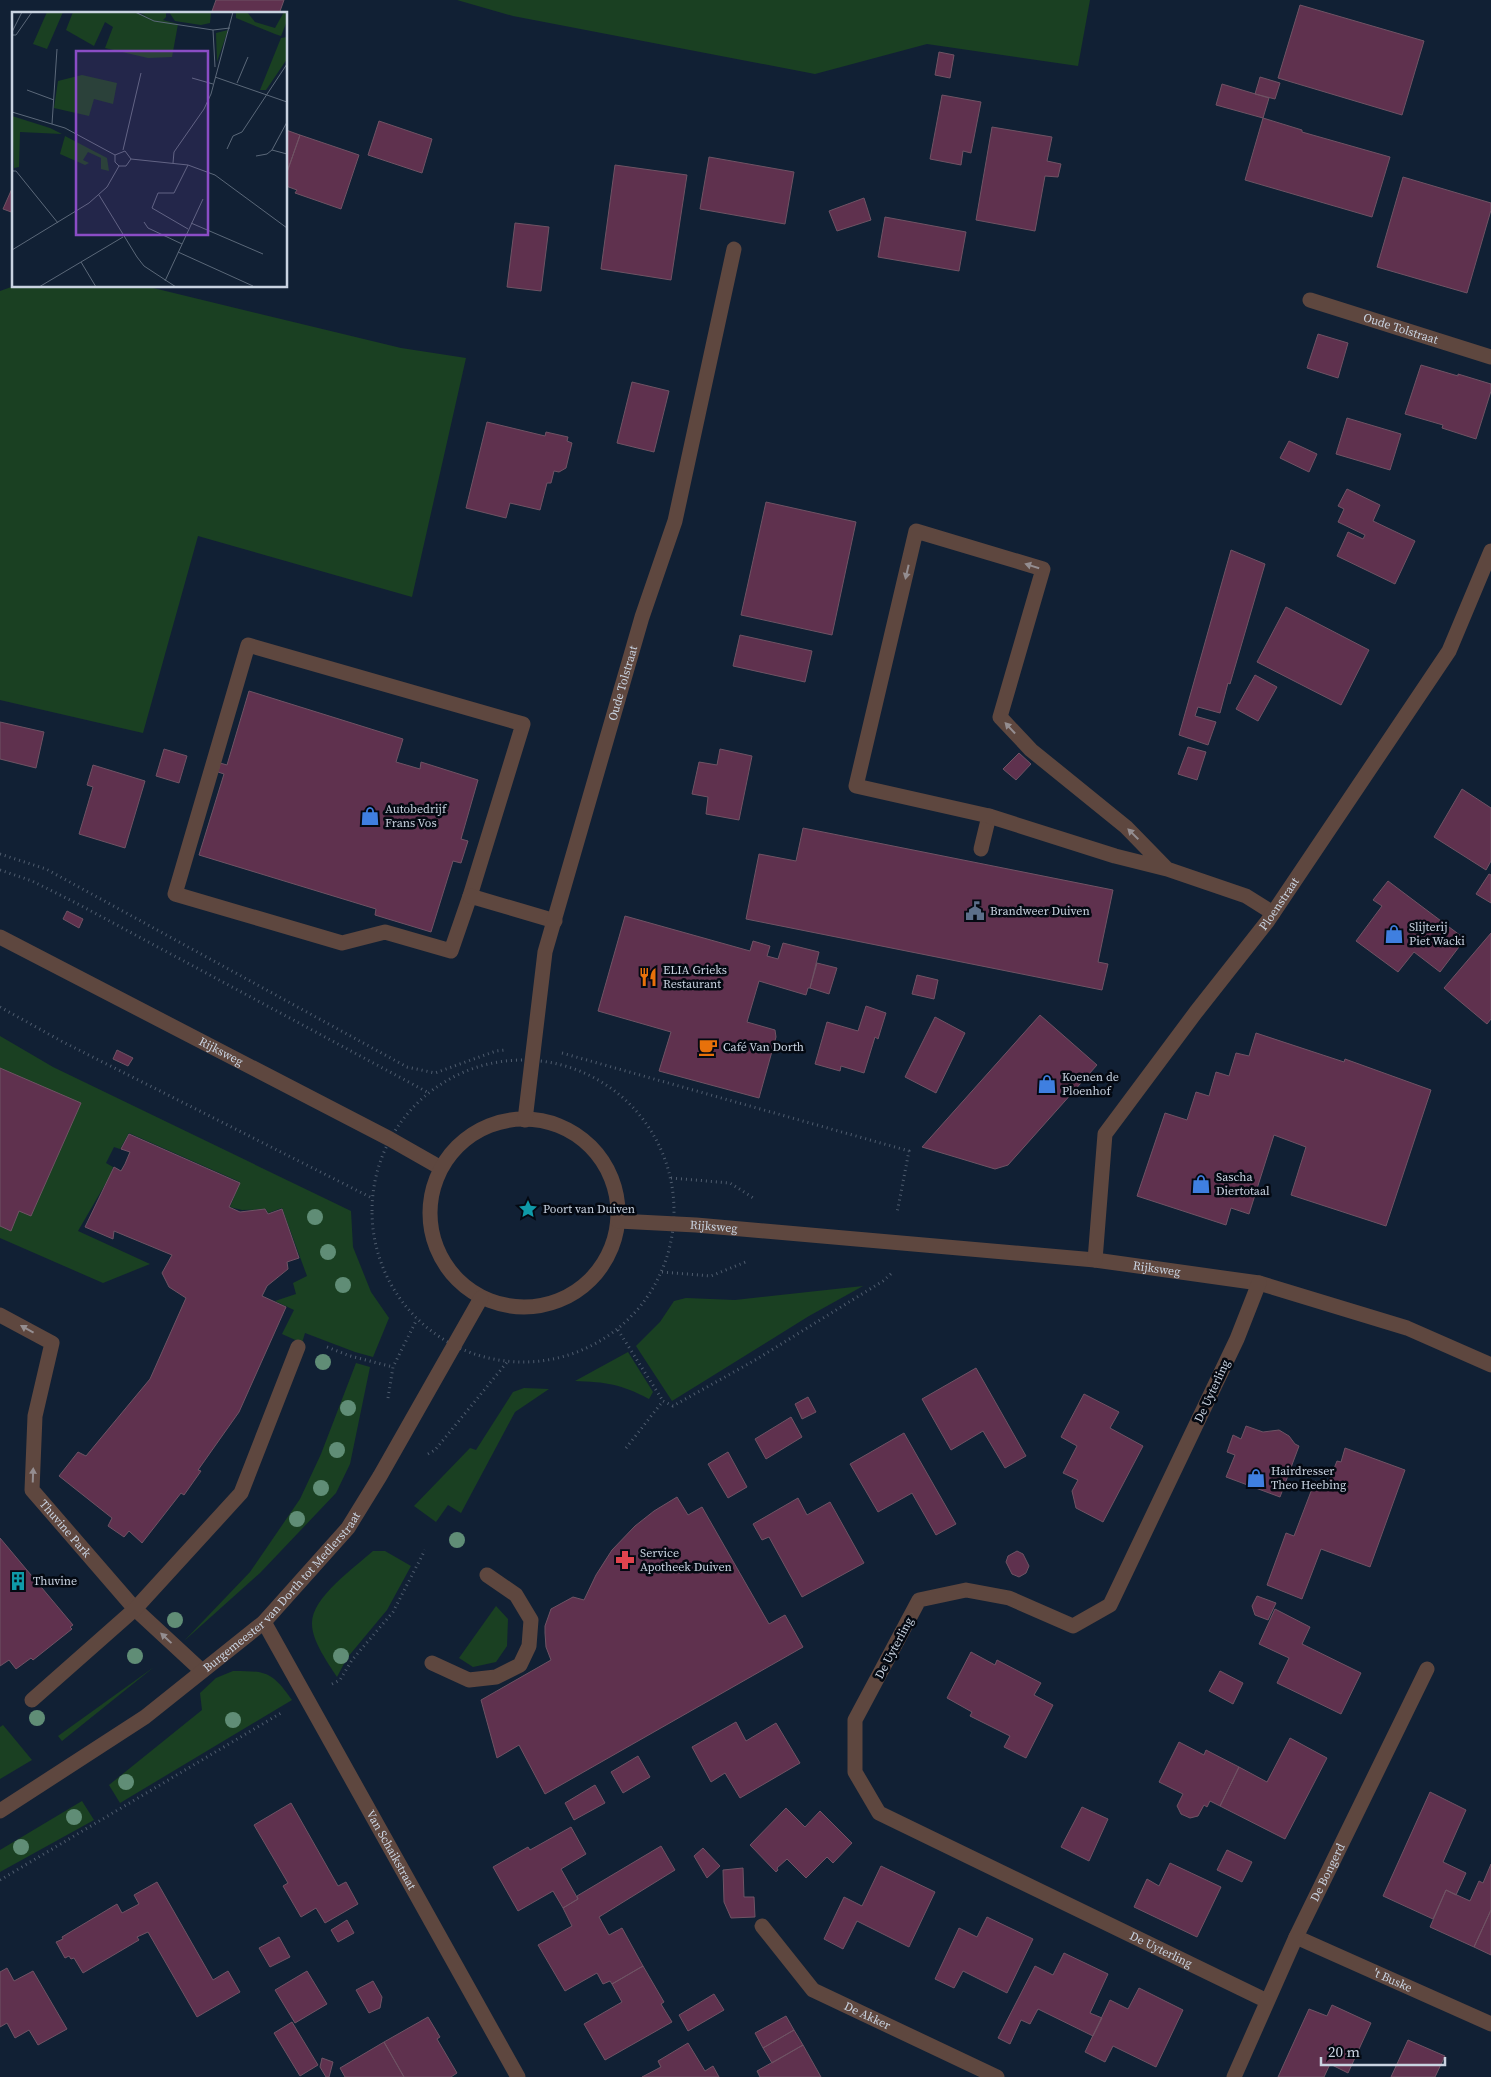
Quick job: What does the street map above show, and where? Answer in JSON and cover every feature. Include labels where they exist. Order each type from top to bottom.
[{"type":"street","name":"Oude Tolstraat","points":[[524,1120],[546,952],[642,617],[675,521],[734,249]]},
{"type":"street","name":"Oude Tolstraat","points":[[1310,300],[1491,357]]},
{"type":"street","points":[[1167,869],[1126,827],[1031,750],[1000,717],[1043,569],[916,531],[856,786],[989,816],[1115,856],[1167,869],[1246,896],[1273,913]]},
{"type":"street","name":"Ploenstraat","points":[[1095,1260],[1105,1134],[1273,913],[1448,651],[1491,551]]},
{"type":"street","points":[[248,645],[523,724],[470,896],[451,951],[385,932],[342,944],[175,894],[248,645]]},
{"type":"street","points":[[981,849],[989,816]]},
{"type":"street","points":[[470,896],[555,921]]},
{"type":"street","name":"Rijksweg","points":[[0,938],[390,1139],[441,1168]]},
{"type":"street","points":[[524,1120],[551,1123],[580,1138],[597,1154],[606,1168],[616,1191],[618,1221],[613,1243],[600,1268],[585,1285],[566,1298],[541,1306],[509,1306],[481,1298],[463,1285],[445,1265],[436,1247],[430,1222],[433,1187],[441,1168],[452,1153],[465,1140],[482,1129],[504,1121],[524,1120]]},
{"type":"street","name":"Rijksweg","points":[[618,1221],[696,1224],[1095,1260],[1260,1283],[1407,1328],[1491,1365]]},
{"type":"street","name":"De Uyterling","points":[[1260,1283],[1237,1338],[1110,1605],[1072,1626],[1009,1598],[966,1590],[919,1600],[855,1720],[855,1772],[879,1813],[1267,2001]]},
{"type":"street","name":"Burgemeester van Dorth tot Medlerstraat","points":[[0,1811],[145,1717],[264,1622],[348,1528],[380,1476],[481,1298]]},
{"type":"street","name":"Thuvine Park","points":[[0,1315],[52,1343],[35,1416],[32,1490],[135,1609],[202,1672]]},
{"type":"street","points":[[32,1700],[135,1609],[241,1493],[298,1347]]},
{"type":"street","points":[[432,1663],[469,1680],[496,1677],[520,1664],[529,1646],[531,1620],[516,1595],[487,1576]]},
{"type":"street","name":"Van Schaikstraat","points":[[264,1622],[518,2077]]},
{"type":"street","name":"De Bongerd","points":[[1234,2077],[1296,1937],[1427,1669]]},
{"type":"street","name":"De Akker","points":[[762,1926],[813,1990],[997,2077]]},
{"type":"street","name":"'t Buske","points":[[1296,1937],[1491,2024]]},
{"type":"path","points":[[0,854],[46,869],[407,1067],[435,1073],[496,1051],[534,1046],[909,1151],[897,1210]]},
{"type":"path","points":[[0,870],[32,881],[76,903],[429,1093]]},
{"type":"path","points":[[0,1007],[63,1042],[372,1198],[372,1221],[376,1247],[392,1286],[417,1319]]},
{"type":"path","points":[[618,1330],[663,1401],[674,1406],[757,1358],[884,1280],[924,1245]]},
{"type":"path","points":[[380,1476],[435,1450],[508,1361],[534,1362],[572,1354],[618,1330],[640,1308],[662,1272],[712,1276],[756,1258]]},
{"type":"path","points":[[298,1347],[306,1350],[309,1341],[350,1356],[393,1367]]},
{"type":"path","points":[[626,1448],[663,1401]]},
{"type":"path","points":[[0,1880],[340,1680],[352,1660],[393,1612],[425,1550]]},
{"type":"green space","points":[[457,0],[1090,0],[1078,66],[927,44],[815,74],[513,16]]},
{"type":"green space","points":[[12,287],[153,288],[401,348],[466,358],[412,597],[198,536],[143,733],[0,700],[0,291]]},
{"type":"green space","points":[[0,1036],[53,1067],[351,1211],[353,1247],[371,1292],[389,1318],[373,1357],[305,1333],[302,1343],[282,1334],[294,1310],[275,1301],[296,1294],[293,1283],[307,1276],[282,1208],[268,1213],[266,1209],[242,1210],[230,1207],[240,1182],[129,1133],[120,1149],[114,1147],[106,1163],[113,1167],[110,1176],[78,1231],[150,1264],[103,1283],[0,1238]]},
{"type":"green space","points":[[863,1286],[809,1316],[672,1401],[636,1346],[660,1322],[674,1301],[686,1298],[735,1300]]},
{"type":"green space","points":[[628,1352],[653,1392],[649,1399],[630,1390],[613,1385],[575,1381]]},
{"type":"green space","points":[[356,1363],[370,1367],[350,1464],[336,1493],[260,1573],[184,1641],[250,1572],[300,1499],[321,1454]]},
{"type":"green space","points":[[524,1388],[549,1389],[515,1412],[461,1513],[448,1505],[436,1522],[414,1506],[470,1448],[476,1450],[513,1392]]},
{"type":"green space","points":[[373,1551],[385,1551],[411,1566],[387,1610],[347,1658],[337,1677],[321,1652],[315,1637],[312,1624],[314,1614],[318,1604],[335,1584]]},
{"type":"green space","points":[[496,1606],[508,1619],[507,1646],[496,1662],[473,1667],[459,1658]]},
{"type":"green space","points":[[154,1667],[62,1741],[58,1736]]},
{"type":"green space","points":[[233,1671],[268,1675],[279,1684],[292,1700],[120,1803],[109,1785],[202,1710],[200,1693],[216,1678]]},
{"type":"green space","points":[[3,1725],[32,1760],[0,1779],[0,1727]]},
{"type":"green space","points":[[82,1801],[94,1820],[0,1872],[0,1850]]},
{"type":"building","points":[[216,0],[284,0],[280,12],[212,12]]},
{"type":"building","points":[[1300,5],[1424,41],[1402,115],[1278,78]]},
{"type":"building","points":[[939,52],[954,55],[950,78],[935,75]]},
{"type":"building","points":[[1260,77],[1280,83],[1275,99],[1255,94]]},
{"type":"building","points":[[1222,84],[1269,98],[1263,118],[1216,105]]},
{"type":"building","points":[[942,95],[981,102],[971,153],[963,151],[961,165],[930,159]]},
{"type":"building","points":[[1263,118],[1302,130],[1302,132],[1390,157],[1372,217],[1245,180]]},
{"type":"building","points":[[379,121],[432,139],[422,173],[368,155]]},
{"type":"building","points":[[992,127],[1052,137],[1047,161],[1061,164],[1058,177],[1045,176],[1035,231],[976,220]]},
{"type":"building","points":[[288,131],[300,135],[288,169]]},
{"type":"building","points":[[300,135],[359,155],[341,209],[295,193],[297,190],[288,187],[288,169]]},
{"type":"building","points":[[709,157],[794,172],[785,224],[700,209]]},
{"type":"building","points":[[615,165],[687,175],[671,280],[601,269]]},
{"type":"building","points":[[1403,177],[1491,203],[1491,210],[1467,293],[1377,267]]},
{"type":"building","points":[[12,189],[12,212],[3,209]]},
{"type":"building","points":[[864,198],[871,220],[837,231],[829,211]]},
{"type":"building","points":[[885,217],[966,232],[959,271],[878,257]]},
{"type":"building","points":[[515,223],[549,227],[541,291],[507,287]]},
{"type":"building","points":[[1318,334],[1348,343],[1338,378],[1307,368]]},
{"type":"building","points":[[1421,365],[1491,384],[1491,391],[1476,439],[1442,428],[1443,425],[1405,414]]},
{"type":"building","points":[[632,382],[669,391],[654,452],[617,443]]},
{"type":"building","points":[[1347,418],[1401,434],[1390,470],[1336,454]]},
{"type":"building","points":[[487,422],[545,436],[546,432],[568,437],[567,441],[572,443],[566,468],[559,472],[554,471],[551,483],[547,483],[540,510],[510,503],[506,518],[466,508]]},
{"type":"building","points":[[1289,441],[1317,454],[1309,472],[1280,458]]},
{"type":"building","points":[[1347,489],[1380,505],[1373,521],[1415,541],[1395,584],[1337,556],[1348,532],[1363,539],[1365,535],[1338,522],[1344,509],[1338,506]]},
{"type":"building","points":[[766,502],[856,522],[832,635],[741,615]]},
{"type":"building","points":[[1231,550],[1265,564],[1220,713],[1198,707],[1195,716],[1216,722],[1208,745],[1179,735]]},
{"type":"building","points":[[1286,607],[1369,650],[1341,705],[1257,662]]},
{"type":"building","points":[[740,635],[812,651],[805,682],[733,666]]},
{"type":"building","points":[[1255,675],[1277,687],[1258,721],[1236,709]]},
{"type":"building","points":[[249,691],[403,739],[396,762],[420,769],[421,762],[478,780],[461,839],[468,841],[461,863],[453,861],[431,932],[375,915],[376,909],[199,855],[224,774],[218,772],[220,763],[227,765]]},
{"type":"building","points":[[0,722],[44,732],[36,768],[0,759]]},
{"type":"building","points":[[1188,747],[1206,752],[1197,780],[1178,774]]},
{"type":"building","points":[[164,749],[187,756],[179,783],[156,776]]},
{"type":"building","points":[[720,749],[752,756],[739,820],[706,814],[708,797],[692,794],[699,762],[717,765]]},
{"type":"building","points":[[1019,753],[1031,764],[1016,780],[1003,769]]},
{"type":"building","points":[[93,765],[145,781],[125,848],[79,834],[93,787],[87,785]]},
{"type":"building","points":[[1462,789],[1491,808],[1491,861],[1486,870],[1434,837]]},
{"type":"building","points":[[803,828],[1113,890],[1098,962],[1108,964],[1102,990],[746,919],[759,854],[796,861]]},
{"type":"building","points":[[1489,874],[1491,875],[1491,903],[1476,894]]},
{"type":"building","points":[[1388,881],[1465,939],[1440,972],[1414,952],[1398,972],[1356,941],[1382,906],[1373,900]]},
{"type":"building","points":[[67,911],[83,919],[79,928],[63,919]]},
{"type":"building","points":[[625,916],[750,951],[753,941],[770,946],[767,956],[778,959],[783,943],[819,952],[810,988],[808,988],[806,995],[759,981],[747,1022],[775,1030],[776,1037],[759,1098],[659,1071],[671,1032],[598,1011]]},
{"type":"building","points":[[1491,933],[1491,1019],[1487,1024],[1444,988]]},
{"type":"building","points":[[817,963],[837,968],[829,994],[810,988]]},
{"type":"building","points":[[917,975],[938,980],[934,999],[912,994]]},
{"type":"building","points":[[866,1006],[886,1013],[878,1039],[875,1037],[864,1073],[841,1066],[840,1071],[815,1064],[827,1022],[858,1031]]},
{"type":"building","points":[[1040,1015],[1097,1065],[1008,1165],[995,1169],[922,1147]]},
{"type":"building","points":[[935,1017],[965,1033],[936,1093],[905,1077]]},
{"type":"building","points":[[1256,1033],[1344,1062],[1345,1059],[1431,1090],[1386,1226],[1291,1195],[1306,1147],[1274,1135],[1249,1214],[1231,1208],[1226,1225],[1137,1196],[1165,1113],[1187,1120],[1196,1092],[1209,1096],[1216,1072],[1229,1076],[1236,1053],[1249,1056]]},
{"type":"building","points":[[117,1050],[133,1058],[128,1066],[113,1059]]},
{"type":"building","points":[[0,1068],[81,1103],[31,1216],[19,1211],[11,1231],[0,1226]]},
{"type":"building","points":[[129,1134],[240,1183],[229,1207],[240,1212],[265,1209],[268,1214],[282,1209],[299,1258],[287,1262],[288,1269],[267,1286],[262,1296],[286,1307],[239,1412],[198,1470],[201,1471],[184,1495],[181,1493],[142,1543],[129,1531],[124,1537],[108,1526],[112,1518],[59,1476],[78,1452],[86,1456],[150,1379],[186,1298],[169,1287],[162,1273],[172,1255],[114,1231],[113,1239],[85,1227],[114,1167],[121,1171],[125,1164],[130,1152],[121,1149]]},
{"type":"building","points":[[976,1368],[1026,1456],[1005,1468],[983,1431],[951,1450],[922,1399]]},
{"type":"building","points":[[1084,1394],[1119,1412],[1110,1428],[1143,1446],[1103,1522],[1076,1508],[1072,1491],[1078,1480],[1063,1473],[1077,1446],[1061,1437]]},
{"type":"building","points":[[808,1397],[816,1412],[802,1419],[795,1404]]},
{"type":"building","points":[[791,1417],[802,1437],[766,1459],[755,1439]]},
{"type":"building","points":[[1246,1426],[1263,1432],[1279,1430],[1289,1436],[1299,1446],[1280,1497],[1226,1477],[1235,1455],[1227,1452],[1233,1435],[1241,1439]]},
{"type":"building","points":[[904,1433],[956,1524],[936,1535],[912,1493],[878,1512],[850,1464]]},
{"type":"building","points":[[1345,1448],[1405,1470],[1370,1567],[1321,1549],[1302,1599],[1267,1585],[1286,1533],[1294,1536],[1315,1481],[1327,1486],[1337,1461],[1341,1462]]},
{"type":"building","points":[[728,1452],[747,1487],[728,1498],[708,1464]]},
{"type":"building","points":[[677,1497],[688,1515],[702,1507],[769,1624],[785,1615],[803,1647],[545,1794],[519,1745],[497,1758],[481,1700],[551,1660],[546,1647],[545,1626],[551,1609],[573,1597],[584,1600],[596,1575],[612,1550],[635,1526],[654,1511]]},
{"type":"building","points":[[798,1498],[807,1515],[830,1502],[864,1563],[802,1597],[769,1537],[762,1540],[753,1524]]},
{"type":"building","name":"Thuvine","points":[[0,1538],[73,1625],[70,1627],[72,1629],[33,1660],[31,1658],[16,1669],[9,1660],[0,1666]]},
{"type":"building","points":[[1017,1551],[1023,1554],[1029,1566],[1026,1573],[1019,1577],[1012,1574],[1006,1562],[1008,1556]]},
{"type":"building","points":[[1257,1596],[1276,1603],[1268,1620],[1255,1615],[1252,1606]]},
{"type":"building","points":[[1275,1609],[1310,1627],[1302,1644],[1361,1673],[1341,1714],[1277,1683],[1289,1658],[1259,1644]]},
{"type":"building","points":[[971,1652],[995,1665],[997,1660],[1041,1683],[1034,1695],[1053,1705],[1026,1758],[1004,1747],[1010,1736],[970,1716],[972,1712],[947,1698]]},
{"type":"building","points":[[1220,1671],[1243,1683],[1233,1704],[1209,1691]]},
{"type":"building","points":[[736,1722],[746,1741],[776,1723],[800,1763],[740,1798],[725,1773],[711,1782],[692,1747]]},
{"type":"building","points":[[1290,1738],[1327,1758],[1285,1839],[1220,1806],[1239,1767],[1267,1782]]},
{"type":"building","points":[[1179,1742],[1204,1755],[1206,1750],[1239,1767],[1220,1806],[1210,1801],[1207,1807],[1204,1805],[1198,1816],[1190,1818],[1181,1814],[1177,1806],[1183,1794],[1159,1782]]},
{"type":"building","points":[[638,1756],[650,1777],[623,1793],[611,1772]]},
{"type":"building","points":[[595,1785],[605,1803],[574,1820],[565,1803]]},
{"type":"building","points":[[1430,1792],[1466,1810],[1443,1862],[1466,1873],[1456,1895],[1446,1890],[1433,1919],[1383,1896]]},
{"type":"building","points":[[291,1803],[338,1886],[346,1882],[358,1904],[325,1923],[316,1908],[301,1917],[283,1886],[288,1883],[254,1825]]},
{"type":"building","points":[[1082,1807],[1108,1819],[1089,1861],[1061,1847]]},
{"type":"building","points":[[786,1808],[805,1827],[820,1811],[852,1843],[833,1863],[827,1857],[806,1878],[787,1859],[777,1868],[776,1872],[750,1845]]},
{"type":"building","points":[[571,1827],[586,1854],[561,1869],[578,1899],[563,1908],[553,1891],[518,1911],[493,1867],[528,1847],[530,1850]]},
{"type":"building","points":[[661,1846],[675,1870],[599,1917],[609,1935],[622,1928],[643,1966],[612,1984],[610,1981],[603,1984],[597,1973],[565,1991],[538,1945],[572,1926],[563,1908],[578,1899],[577,1896]]},
{"type":"building","points":[[703,1848],[720,1866],[707,1878],[694,1856]]},
{"type":"building","points":[[1227,1850],[1252,1862],[1242,1882],[1217,1870]]},
{"type":"building","points":[[1170,1863],[1221,1887],[1197,1937],[1134,1907],[1147,1879],[1159,1886]]},
{"type":"building","points":[[1491,1864],[1491,1910],[1474,1947],[1430,1927],[1446,1890],[1470,1901],[1479,1881],[1483,1883]]},
{"type":"building","points":[[881,1866],[935,1892],[909,1947],[857,1921],[843,1949],[824,1939],[844,1897],[862,1906]]},
{"type":"building","points":[[743,1868],[744,1897],[754,1897],[755,1917],[731,1918],[724,1902],[723,1870]]},
{"type":"building","points":[[157,1882],[213,1980],[228,1971],[240,1992],[197,2017],[148,1932],[137,1937],[139,1940],[83,1973],[74,1958],[71,1959],[69,1956],[65,1958],[56,1942],[117,1904],[122,1913],[139,1904],[134,1895]]},
{"type":"building","points":[[1491,1910],[1491,1955],[1474,1947]]},
{"type":"building","points":[[987,1917],[1033,1939],[1007,1993],[963,1971],[954,1988],[935,1979],[959,1928],[977,1937]]},
{"type":"building","points":[[347,1920],[354,1933],[338,1942],[331,1930]]},
{"type":"building","points":[[279,1937],[290,1957],[270,1967],[259,1948]]},
{"type":"building","points":[[1064,1953],[1108,1974],[1090,2013],[1102,2018],[1093,2036],[1038,2009],[1030,2024],[1021,2020],[1010,2044],[998,2038],[1035,1966],[1053,1975]]},
{"type":"building","points":[[643,1966],[664,2002],[661,2004],[672,2022],[605,2060],[584,2024],[622,2002],[612,1984]]},
{"type":"building","points":[[7,1968],[14,1981],[33,1971],[67,2029],[38,2045],[29,2030],[15,2038],[7,2023],[0,2027],[0,1972]]},
{"type":"building","points":[[307,1971],[327,2004],[295,2023],[275,1990]]},
{"type":"building","points":[[373,1981],[382,1997],[380,2008],[369,2013],[356,1990]]},
{"type":"building","points":[[1139,1988],[1183,2010],[1156,2067],[1113,2046],[1105,2062],[1085,2052],[1110,2000],[1128,2009]]},
{"type":"building","points":[[714,1994],[724,2010],[688,2031],[679,2015]]},
{"type":"building","points":[[1332,2005],[1371,2023],[1348,2073],[1330,2064],[1324,2077],[1278,2077],[1309,2009],[1327,2016]]},
{"type":"building","points":[[786,2016],[794,2030],[763,2048],[755,2033]]},
{"type":"building","points":[[428,2017],[440,2037],[437,2039],[457,2073],[451,2077],[404,2077],[384,2042]]},
{"type":"building","points":[[292,2022],[318,2065],[300,2076],[274,2033]]},
{"type":"building","points":[[794,2030],[803,2045],[772,2063],[763,2048]]},
{"type":"building","points":[[1408,2040],[1445,2056],[1435,2077],[1391,2077]]},
{"type":"building","points":[[384,2042],[404,2077],[345,2077],[340,2068]]},
{"type":"building","points":[[688,2043],[705,2071],[713,2066],[719,2077],[642,2077],[661,2067],[658,2061]]},
{"type":"building","points":[[803,2045],[821,2077],[760,2077],[757,2071]]},
{"type":"building","points":[[322,2058],[333,2062],[329,2077],[326,2077],[320,2067]]},
{"type":"place","name":"Autobedrijf Frans Vos","points":[[370,816]]},
{"type":"place","name":"Brandweer Duiven","points":[[975,911]]},
{"type":"place","name":"Slijterij Piet Wacki","points":[[1394,934]]},
{"type":"place","name":"ELIA Grieks Restaurant","points":[[648,977]]},
{"type":"place","name":"Café Van Dorth","points":[[708,1047]]},
{"type":"place","name":"Koenen de Ploenhof","points":[[1047,1084]]},
{"type":"place","name":"Sascha Diertotaal","points":[[1201,1184]]},
{"type":"place","name":"Poort van Duiven","points":[[528,1209]]},
{"type":"place","name":"Hairdresser Theo Heebing","points":[[1256,1478]]},
{"type":"place","name":"Service Apotheek Duiven","points":[[625,1560]]},
{"type":"place","name":"Thuvine","points":[[18,1581]]}]
